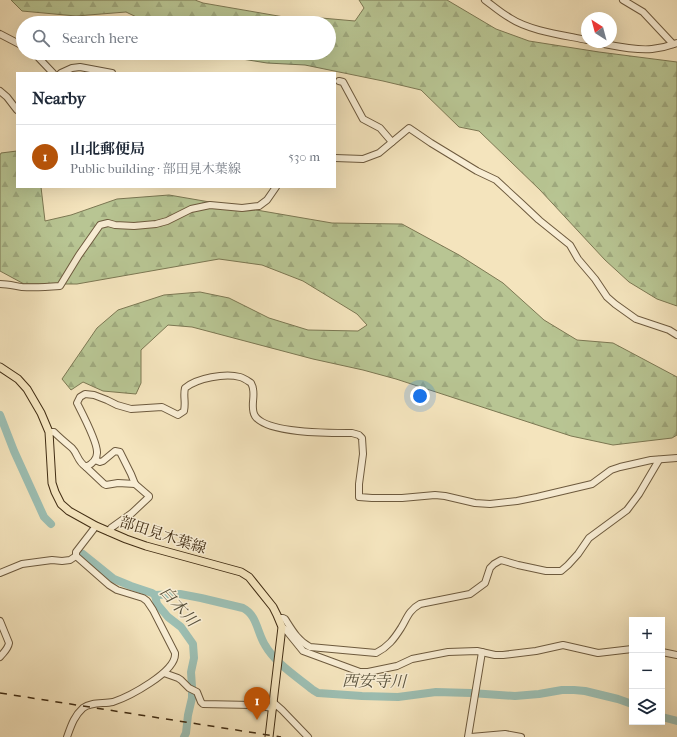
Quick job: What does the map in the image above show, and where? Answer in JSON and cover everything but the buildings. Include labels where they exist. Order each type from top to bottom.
[{"type":"main road","name":"部田見木葉線","points":[[0,367],[18,379],[27,390],[41,413],[49,432],[52,483],[61,504],[69,511],[96,526],[126,539],[146,546],[241,572],[249,577],[273,607],[282,627],[269,737]]},
{"type":"street","points":[[485,0],[510,18],[523,24],[557,34],[581,39]]},
{"type":"street","points":[[617,46],[651,49],[675,44],[643,12],[623,0]]},
{"type":"street","points":[[0,34],[16,42]]},
{"type":"street","points":[[41,60],[52,72]]},
{"type":"street","points":[[63,72],[72,68],[80,67],[107,72]]},
{"type":"street","points":[[340,81],[343,82],[362,119],[380,128],[392,142]]},
{"type":"street","points":[[0,91],[16,109]]},
{"type":"street","points":[[336,158],[362,159],[379,153],[409,128],[431,144],[477,171],[496,180],[539,220],[570,246],[578,259],[615,304],[636,319],[669,330],[677,335]]},
{"type":"street","points":[[0,284],[12,284],[21,287],[60,286],[78,256],[100,225],[108,223],[134,226],[156,224],[167,221],[191,209],[210,205],[242,208],[259,206],[267,200],[275,188]]},
{"type":"street","points":[[86,467],[91,465],[95,460],[97,453],[96,446],[78,403],[80,397],[85,394],[94,395],[117,405],[132,409],[162,407],[178,415],[184,411],[186,405],[184,392],[188,385],[220,376],[241,377],[252,383],[252,404],[254,415],[262,423],[272,427],[307,432],[359,434],[362,438],[359,497],[402,498],[435,495],[475,503],[490,504],[537,497],[592,484],[611,470],[628,465],[677,458]]},
{"type":"street","points":[[49,432],[54,432],[73,450],[81,464],[104,484],[135,484]]},
{"type":"street","points":[[95,460],[100,462],[114,451],[120,452],[135,484],[150,497],[132,513],[110,528],[109,532]]},
{"type":"street","points":[[279,618],[285,619],[298,638],[310,647],[376,653],[384,649],[390,643],[414,608],[420,604],[470,594],[485,583],[490,568],[501,560],[546,571],[561,571],[568,566],[589,538],[627,510],[639,494],[659,460]]},
{"type":"street","points":[[0,573],[22,564],[52,560],[70,560],[76,556],[76,552],[96,526]]},
{"type":"street","points":[[67,737],[73,720],[88,704],[111,702],[126,697],[152,682],[164,673],[174,660],[175,656],[175,653],[147,601],[143,598],[116,590],[76,556]]},
{"type":"street","points":[[0,621],[9,643],[9,647],[0,657]]},
{"type":"street","points":[[282,627],[303,651],[313,656],[360,672],[368,672],[396,666],[412,659],[448,652],[477,651],[495,655],[503,655],[563,645],[598,653],[629,649]]},
{"type":"street","points":[[482,652],[470,737],[505,734],[521,737]]},
{"type":"street","points":[[665,653],[677,655]]},
{"type":"street","points":[[164,673],[178,678],[192,690],[197,692],[203,704],[252,706],[273,705],[282,710],[308,737]]},
{"type":"green space","points":[[11,0],[195,0],[203,3],[278,16],[134,16],[126,12],[76,16],[22,11]]},
{"type":"green space","points":[[359,0],[447,0],[496,29],[529,41],[677,62],[677,306],[657,299],[629,282],[605,260],[540,190],[479,131],[459,127],[421,90],[305,65],[267,63],[248,60],[336,60],[336,19],[355,21],[364,8]]},
{"type":"green space","points":[[16,151],[16,188],[41,188],[45,221],[71,215],[117,199],[169,195],[332,223],[402,224],[459,255],[503,283],[544,320],[577,340],[613,343],[677,377],[677,435],[672,438],[613,445],[571,436],[396,379],[192,327],[168,325],[141,350],[141,383],[136,394],[103,391],[83,382],[71,390],[62,379],[97,328],[118,310],[164,295],[200,292],[229,298],[269,318],[308,330],[358,331],[367,325],[357,314],[303,281],[262,265],[219,259],[77,284],[24,284],[0,271],[1,153]]},
{"type":"waterway","name":"白木川","points":[[0,415],[14,451],[44,517],[51,524]]},
{"type":"waterway","name":"白木川","points":[[83,554],[114,579],[155,595],[157,604],[168,617],[181,627],[193,644],[194,658],[191,672],[192,698],[184,737]]},
{"type":"waterway","name":"西安寺川","points":[[155,595],[180,594],[243,608],[248,611],[254,619],[262,640],[274,658],[293,675],[318,693],[398,697],[436,692],[515,696],[562,690],[574,690],[585,691],[629,703]]},
{"type":"waterway","name":"西安寺川","points":[[665,718],[677,721]]},
{"type":"railway","points":[[0,693],[281,737]]},
{"type":"place","name":"山北郵便局","points":[[257,720]]}]
